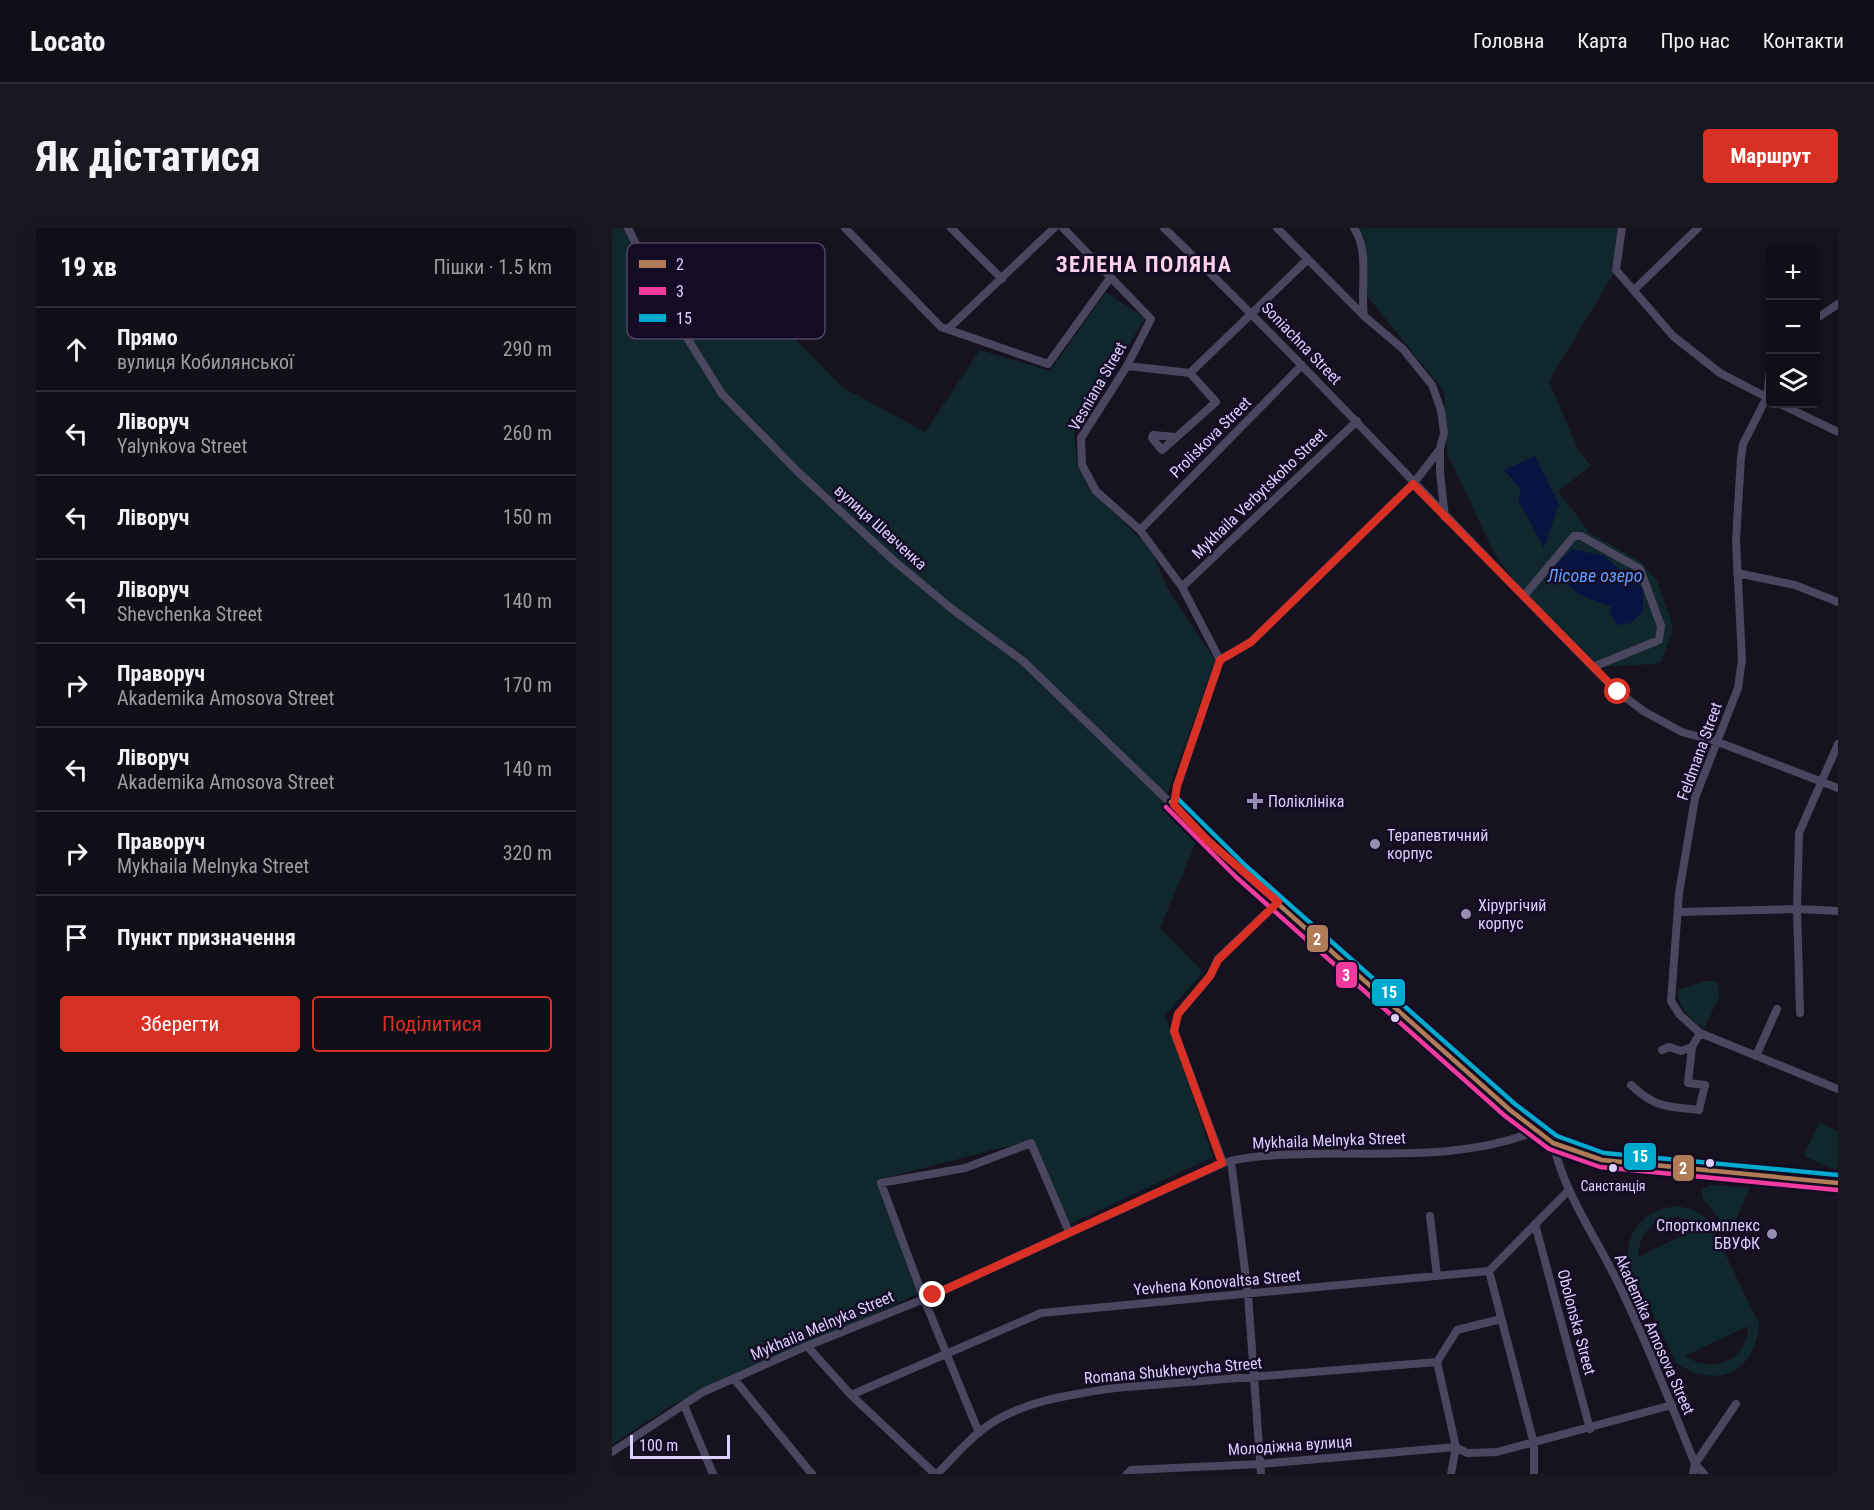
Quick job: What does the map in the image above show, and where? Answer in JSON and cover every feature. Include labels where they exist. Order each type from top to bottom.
[{"type":"street","name":"вулиця Шевченка","points":[[628,228],[635,243]]},
{"type":"street","points":[[845,228],[941,327],[1048,364],[1110,278]]},
{"type":"street","points":[[951,228],[1002,279]]},
{"type":"street","points":[[948,329],[1054,228]]},
{"type":"street","name":"Vesniana Street","points":[[1063,228],[1151,319],[1127,366],[1081,438],[1082,465],[1096,491],[1140,530],[1182,587],[1220,660]]},
{"type":"street","name":"Soniachna Street","points":[[1164,228],[1253,314],[1357,421],[1413,484],[1618,692],[1645,712],[1682,732],[1718,742],[1838,788]]},
{"type":"street","points":[[1277,228],[1364,316],[1402,349],[1432,385],[1441,410],[1444,433],[1440,449],[1440,473],[1445,517]]},
{"type":"street","points":[[1354,228],[1359,235],[1363,255],[1364,316]]},
{"type":"street","points":[[1623,228],[1616,270],[1673,336],[1699,358],[1720,374],[1766,397]]},
{"type":"street","points":[[1634,290],[1698,228]]},
{"type":"street","points":[[1190,373],[1308,259]]},
{"type":"street","points":[[1820,316],[1838,304]]},
{"type":"street","name":"вулиця Шевченка","points":[[688,339],[722,393],[797,471],[893,560],[952,609],[1023,661],[1172,803],[1207,840],[1536,1131],[1553,1143],[1602,1160],[1838,1183]]},
{"type":"street","name":"Proliskova Street","points":[[1140,530],[1302,365]]},
{"type":"street","points":[[1127,366],[1190,373],[1216,402],[1175,437]]},
{"type":"street","name":"Feldmana Street","points":[[1766,403],[1743,444],[1736,540],[1742,660],[1738,688],[1695,798],[1679,893],[1671,1001],[1680,1015],[1700,1033],[1838,1089]]},
{"type":"street","points":[[1788,408],[1838,432]]},
{"type":"street","name":"Mykhaila Verbytskoho Street","points":[[1182,587],[1357,421]]},
{"type":"street","points":[[1172,803],[1220,660],[1251,642],[1413,484],[1440,449]]},
{"type":"street","points":[[1524,596],[1574,536],[1581,536],[1640,569],[1661,626],[1659,640],[1593,667]]},
{"type":"street","points":[[1737,573],[1795,585],[1838,602]]},
{"type":"street","points":[[1800,1013],[1797,909],[1799,833],[1838,744]]},
{"type":"street","points":[[1261,1474],[1248,1294],[1226,1162],[1174,1031],[1178,1014],[1210,976],[1218,960],[1278,902]]},
{"type":"street","points":[[1678,912],[1797,909],[1838,911]]},
{"type":"street","points":[[1755,1056],[1777,1009]]},
{"type":"street","points":[[1631,1085],[1648,1101],[1659,1106],[1699,1110],[1704,1085],[1688,1083],[1692,1047],[1700,1033]]},
{"type":"street","points":[[1662,1050],[1669,1047],[1681,1051],[1692,1047]]},
{"type":"street","name":"Mykhaila Melnyka Street","points":[[612,1452],[703,1392],[807,1346],[924,1299],[1226,1162],[1264,1156],[1474,1148],[1518,1138],[1536,1131]]},
{"type":"street","points":[[979,1433],[924,1299],[881,1183],[964,1168],[1031,1143],[1069,1232]]},
{"type":"street","name":"Akademika Amosova Street","points":[[1553,1143],[1568,1191],[1620,1286],[1695,1464]]},
{"type":"street","points":[[1534,1474],[1534,1444],[1489,1270],[1568,1191]]},
{"type":"street","points":[[1430,1216],[1437,1276]]},
{"type":"street","name":"Obolonska Street","points":[[1535,1224],[1590,1429]]},
{"type":"street","name":"Yevhena Konovaltsa Street","points":[[851,1395],[1041,1313],[1489,1270]]},
{"type":"street","points":[[1450,1474],[1456,1447],[1437,1362],[1457,1330],[1501,1319]]},
{"type":"street","points":[[807,1346],[851,1395],[936,1474]]},
{"type":"street","name":"Romana Shukhevycha Street","points":[[936,1474],[979,1433],[1007,1415],[1071,1394],[1437,1362]]},
{"type":"street","points":[[734,1379],[812,1474]]},
{"type":"street","points":[[1693,1474],[1695,1464],[1736,1404]]},
{"type":"street","points":[[684,1405],[713,1474]]},
{"type":"street","name":"Молодіжна вулиця","points":[[1127,1474],[1131,1470],[1260,1464],[1456,1447],[1467,1453],[1479,1453],[1534,1444],[1672,1406]]},
{"type":"street","points":[[1695,1464],[1704,1474]]},
{"type":"green space","points":[[612,228],[632,228],[639,243],[627,243],[627,339],[795,339],[842,387],[925,432],[980,350],[1050,371],[1106,292],[1145,318],[1074,434],[1078,467],[1093,492],[1150,548],[1168,589],[1215,660],[1168,793],[1161,798],[1197,840],[1160,928],[1203,972],[1165,1015],[1213,1157],[1068,1225],[1031,1140],[877,1180],[918,1294],[669,1407],[612,1445]]},
{"type":"green space","points":[[1359,228],[1622,228],[1616,270],[1549,381],[1578,449],[1591,466],[1558,491],[1590,533],[1641,562],[1657,581],[1673,627],[1662,661],[1655,664],[1593,667],[1547,622],[1495,555],[1447,453],[1444,391],[1367,296],[1365,239]]},
{"type":"green space","points":[[1705,981],[1717,981],[1719,997],[1704,1029],[1682,1008],[1678,990]]},
{"type":"green space","points":[[1819,1123],[1838,1131],[1838,1164],[1835,1170],[1804,1156]]},
{"type":"green space","points":[[1711,1185],[1750,1188],[1730,1232],[1703,1199],[1701,1190]]},
{"type":"green space","points":[[1678,1206],[1694,1210],[1709,1220],[1759,1324],[1756,1341],[1750,1355],[1742,1365],[1731,1372],[1706,1375],[1691,1371],[1676,1363],[1627,1259],[1631,1237],[1641,1221],[1648,1215]],"holes":[[[1678,1217],[1690,1220],[1700,1227],[1638,1257],[1641,1240],[1649,1228],[1661,1221]],[[1748,1326],[1742,1348],[1727,1361],[1707,1364],[1696,1362],[1685,1356]]]},
{"type":"water","points":[[1535,456],[1559,504],[1544,548],[1518,500],[1521,489],[1504,470]]},
{"type":"water","name":"Лісове озеро","points":[[1572,549],[1604,556],[1643,589],[1643,611],[1631,623],[1617,625],[1609,612],[1611,607],[1576,593],[1553,568]]},
{"type":"transit line","name":"15","points":[[1176,797],[1246,866],[1515,1104],[1557,1136],[1604,1153],[1838,1175]]},
{"type":"transit line","name":"2","points":[[1171,802],[1241,871],[1510,1110],[1553,1143],[1602,1160],[1838,1183]]},
{"type":"transit line","name":"3","points":[[1166,807],[1236,877],[1505,1116],[1549,1149],[1600,1167],[1837,1190]]},
{"type":"place","name":"Поліклініка","points":[[1255,801]]},
{"type":"place","name":"Терапевтичний корпус","points":[[1375,844]]},
{"type":"place","name":"Хірургічий корпус","points":[[1466,914]]},
{"type":"place","name":"Санстанція","points":[[1613,1168]]},
{"type":"place","name":"Спорткомплекс БВУФК","points":[[1772,1234]]},
{"type":"district","name":"ЗЕЛЕНА ПОЛЯНА","points":[[1144,264]]},
{"type":"route","points":[[933,1295],[1222,1163],[1174,1031],[1178,1014],[1210,976],[1218,960],[1278,902],[1207,840],[1174,805],[1177,786],[1220,660],[1251,642],[1413,484],[1618,692]]}]
